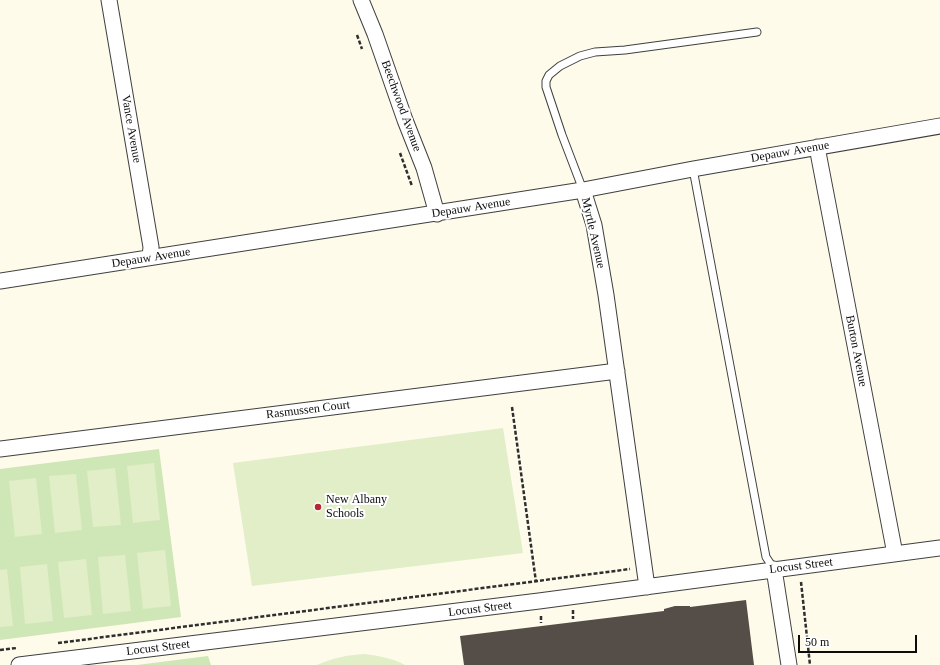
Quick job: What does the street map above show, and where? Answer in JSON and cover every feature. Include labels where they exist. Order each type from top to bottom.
[{"type":"street","name":"Vance Avenue","points":[[109,0],[151,247],[150,257]]},
{"type":"street","name":"Beechwood Avenue","points":[[361,0],[424,168],[437,214]]},
{"type":"street","name":"Depauw Avenue","points":[[0,281],[583,190],[693,169],[940,126]]},
{"type":"street","name":"Burton Avenue","points":[[817,147],[895,554]]},
{"type":"street","name":"Myrtle Avenue","points":[[583,190],[594,225],[606,295],[647,587]]},
{"type":"street","name":"Rasmussen Court","points":[[0,449],[617,371]]},
{"type":"street","name":"Locust Street","points":[[22,665],[539,601],[940,548]]},
{"type":"street","points":[[774,569],[789,665]]},
{"type":"lane","name":"Myrtle Avenue","points":[[583,190],[546,87],[546,81],[549,75],[560,66],[580,56],[595,52],[625,50],[757,32]]},
{"type":"lane","points":[[693,169],[766,557],[774,569]]},
{"type":"path","points":[[512,407],[539,601]]},
{"type":"path","points":[[54,644],[635,569]]},
{"type":"path","points":[[801,582],[810,665]]},
{"type":"path","points":[[0,650],[23,648]]},
{"type":"green space","points":[[503,428],[523,553],[252,586],[233,463]]},
{"type":"green space","points":[[159,449],[181,617],[0,640],[0,469]]},
{"type":"green space","points":[[154,463],[160,520],[133,523],[127,466]]},
{"type":"green space","points":[[115,468],[121,525],[93,527],[87,471]]},
{"type":"green space","points":[[76,474],[82,530],[55,533],[49,476]]},
{"type":"green space","points":[[36,478],[42,534],[15,537],[9,481]]},
{"type":"green space","points":[[165,550],[171,606],[143,609],[137,553]]},
{"type":"green space","points":[[125,555],[131,611],[103,614],[98,557]]},
{"type":"green space","points":[[86,559],[92,615],[64,618],[58,562]]},
{"type":"green space","points":[[47,564],[53,621],[25,624],[20,567]]},
{"type":"green space","points":[[7,569],[13,626],[0,627],[0,570]]},
{"type":"green space","points":[[364,654],[390,659],[405,665],[317,665],[340,657]]},
{"type":"green space","points":[[208,656],[211,665],[137,665]]},
{"type":"building","points":[[746,600],[754,665],[464,665],[460,636],[664,611],[664,609],[675,606],[690,607]]},
{"type":"place","name":"New Albany Schools","points":[[318,507]]}]
